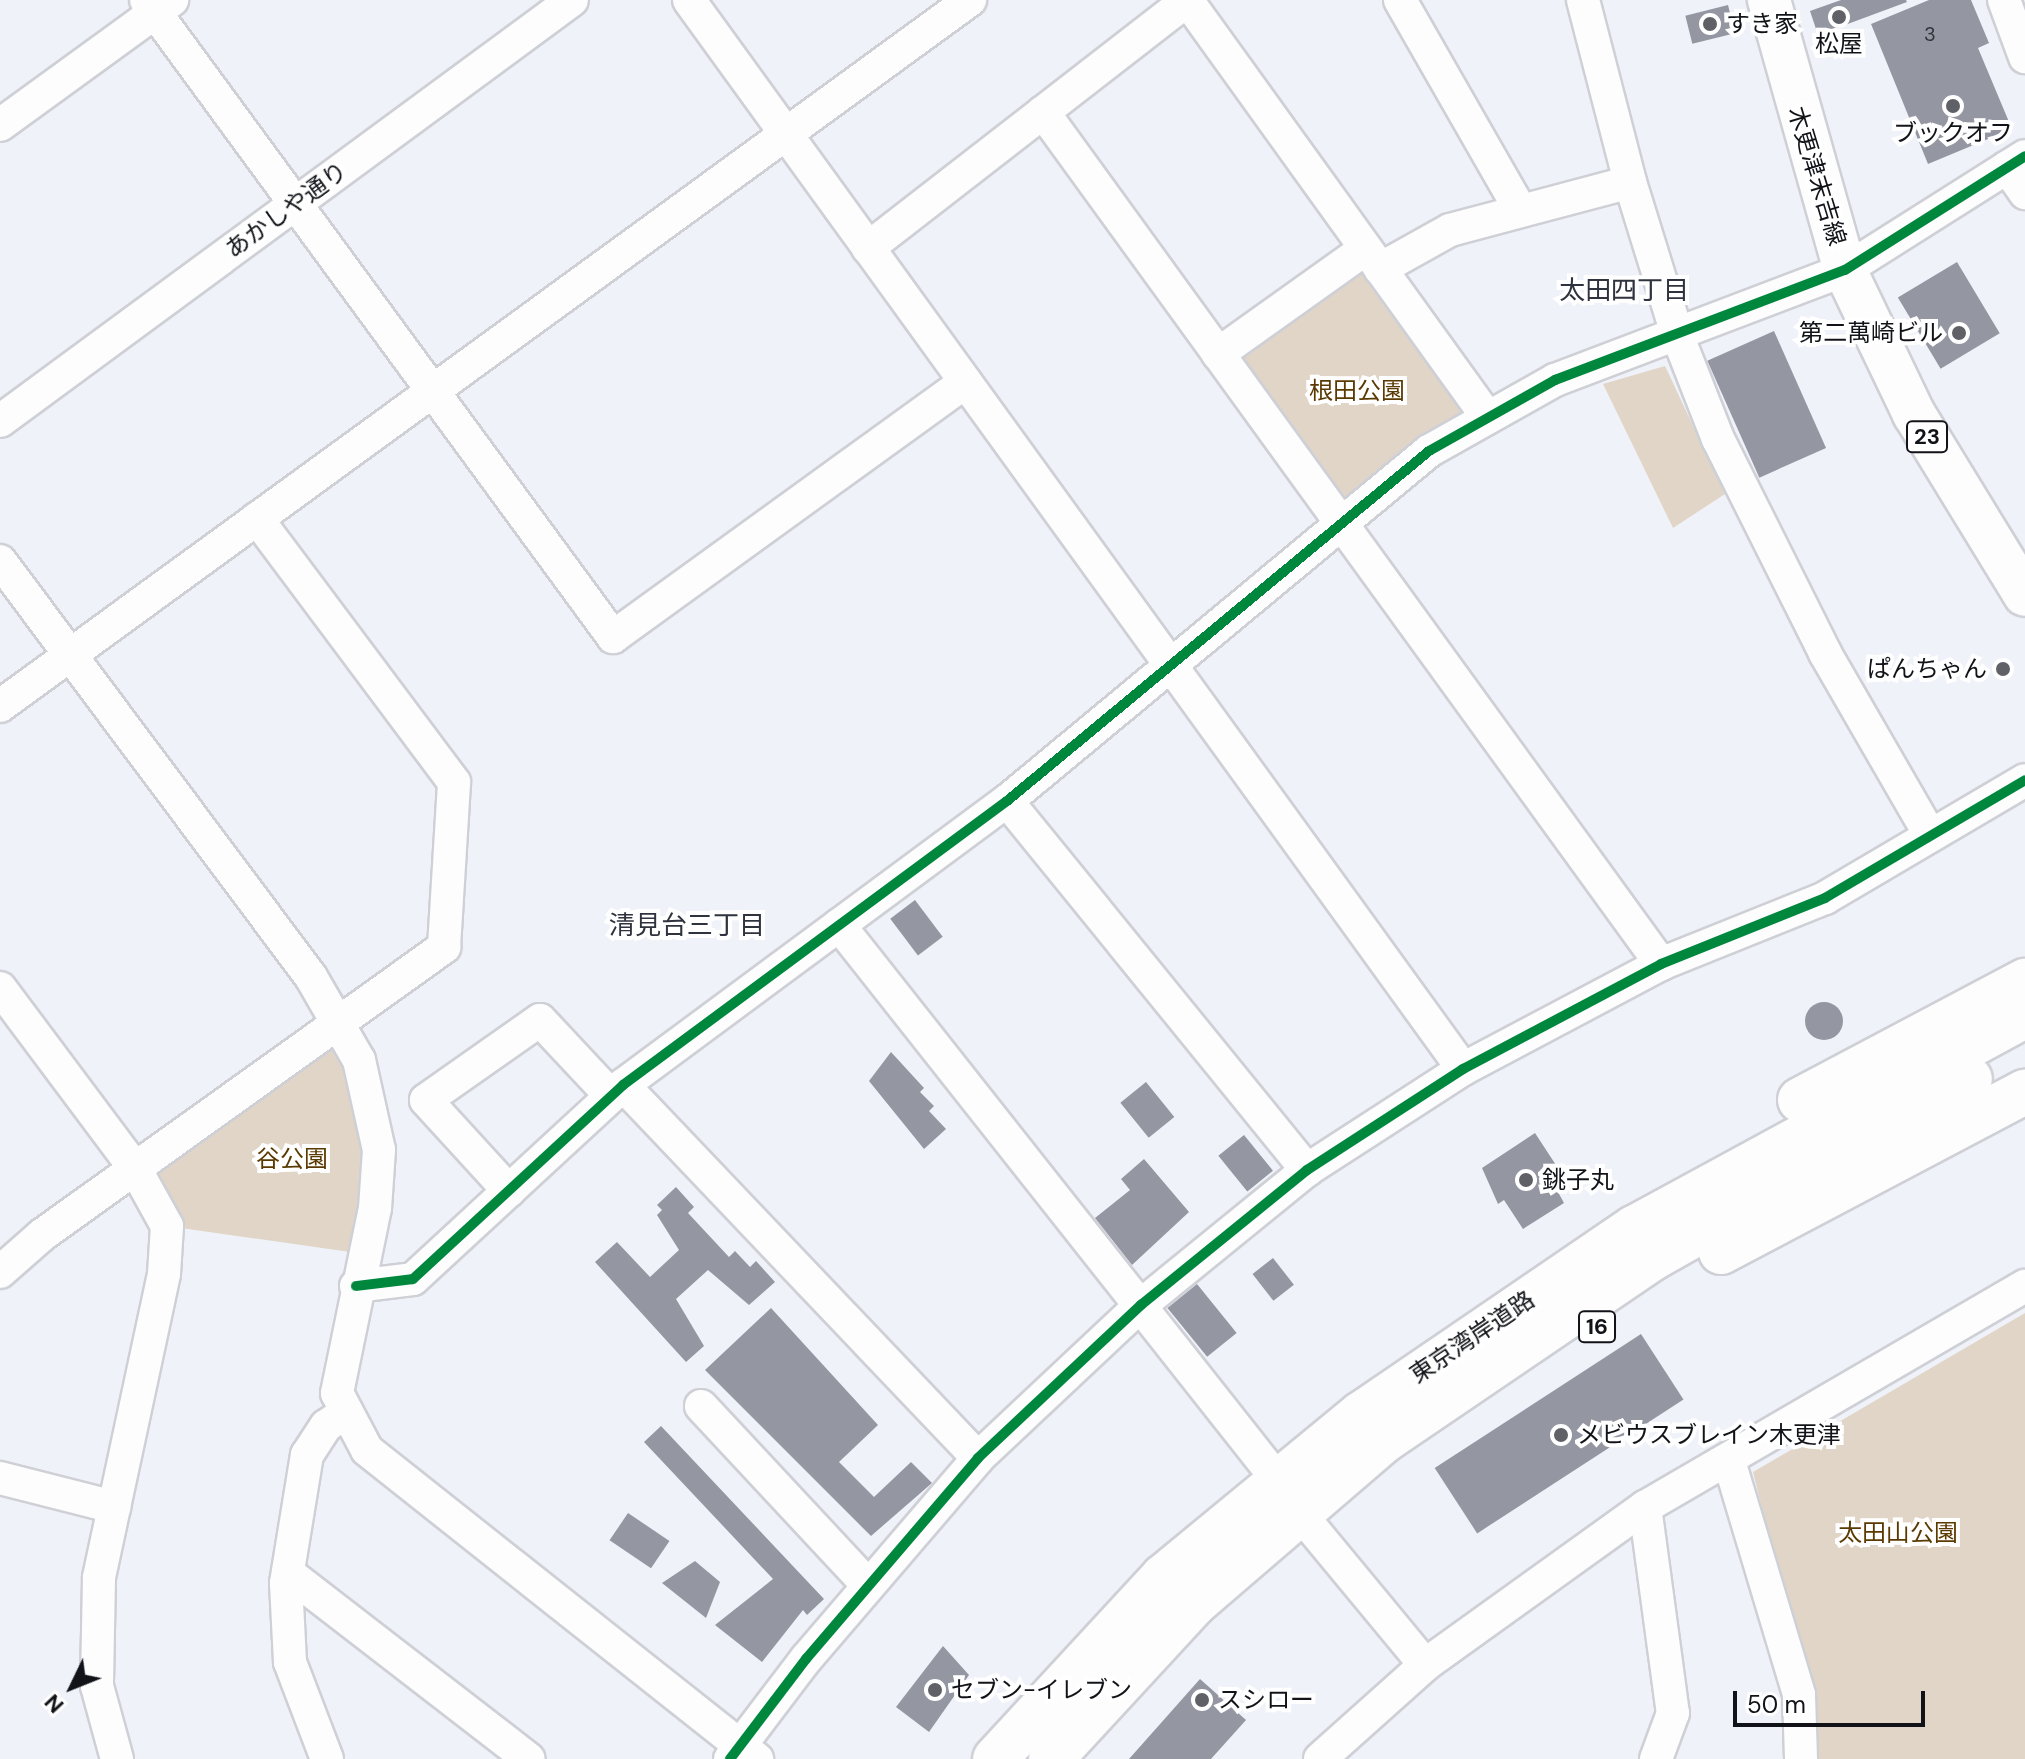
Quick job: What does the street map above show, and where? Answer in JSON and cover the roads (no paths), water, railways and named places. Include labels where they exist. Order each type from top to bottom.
[{"type":"highway","name":"16","points":[[1277,1479],[1295,1436],[1477,1296],[1640,1191],[2025,981]]},
{"type":"highway","name":"東京湾岸道路","points":[[1051,1759],[1194,1604],[1373,1427],[1634,1228],[2025,1016]]},
{"type":"highway","name":"東京湾岸道路","points":[[995,1759],[1163,1577],[1277,1479],[1373,1427],[1653,1258],[2025,1050]]},
{"type":"highway","name":"16","points":[[1194,1604],[1311,1527],[1669,1279],[2025,1092]]},
{"type":"main road","name":"木更津末吉線","points":[[1769,0],[1845,270],[1914,414],[2025,595]]},
{"type":"street","name":"あかしや通り","points":[[0,421],[572,0]]},
{"type":"street","points":[[689,0],[1463,1069]]},
{"type":"street","points":[[0,706],[970,0]]},
{"type":"street","points":[[868,248],[1187,0],[1485,414]]},
{"type":"street","points":[[1400,0],[1521,211]]},
{"type":"street","points":[[1583,0],[1630,182],[1678,337],[1758,522],[1930,835]]},
{"type":"street","points":[[2004,0],[2025,57]]},
{"type":"street","points":[[0,125],[158,4],[292,206],[433,391],[613,637],[965,382]]},
{"type":"street","points":[[1043,112],[1661,964]]},
{"type":"street","points":[[356,1286],[413,1279],[617,1091],[1007,801],[1341,523],[1485,414],[1555,380],[1678,337],[1845,270],[2019,172]]},
{"type":"street","points":[[1218,354],[1372,259],[1450,230],[1630,182]]},
{"type":"street","points":[[0,1272],[444,947],[454,782],[257,519]]},
{"type":"street","points":[[0,561],[341,1020],[359,1060],[379,1150],[375,1208],[356,1286],[337,1393],[367,1450],[742,1755],[867,1584],[978,1458],[1141,1305],[1307,1170],[1463,1069],[1661,964],[1825,898],[2025,780]]},
{"type":"street","points":[[1007,801],[1307,1170]]},
{"type":"street","points":[[839,925],[1277,1479]]},
{"type":"street","points":[[0,988],[136,1170],[167,1226],[165,1263],[99,1578],[97,1686],[117,1759]]},
{"type":"street","points":[[509,1191],[426,1100],[540,1020],[617,1091],[978,1458]]},
{"type":"street","points":[[1320,1759],[1425,1665],[1645,1507],[1729,1461],[2025,1286]]},
{"type":"street","points":[[701,1406],[867,1584]]},
{"type":"street","points":[[320,1757],[290,1662],[288,1573],[307,1455],[326,1426],[346,1412]]},
{"type":"street","points":[[1729,1461],[1799,1695],[1801,1759]]},
{"type":"street","points":[[0,1478],[114,1507]]},
{"type":"street","points":[[1645,1507],[1673,1713],[1656,1759]]},
{"type":"street","points":[[1311,1527],[1425,1665]]},
{"type":"street","points":[[288,1573],[529,1759]]},
{"type":"place","name":"松屋","points":[[1839,17]]},
{"type":"place","name":"すき家","points":[[1710,24]]},
{"type":"place","name":"ブックオフ","points":[[1953,106]]},
{"type":"place","name":"第二萬崎ビル","points":[[1959,333]]},
{"type":"place","name":"ぱんちゃん","points":[[2003,669]]},
{"type":"place","name":"銚子丸","points":[[1526,1180]]},
{"type":"place","name":"メビウスブレイン木更津","points":[[1561,1435]]},
{"type":"place","name":"セブン-イレブン","points":[[935,1690]]},
{"type":"place","name":"スシロー","points":[[1202,1700]]},
{"type":"district","name":"太田四丁目","points":[[1624,291]]},
{"type":"district","name":"清見台三丁目","points":[[687,926]]},
{"type":"park label","name":"根田公園","points":[[1357,391]]},
{"type":"park label","name":"谷公園","points":[[292,1159]]},
{"type":"park label","name":"太田山公園","points":[[1898,1533]]}]
